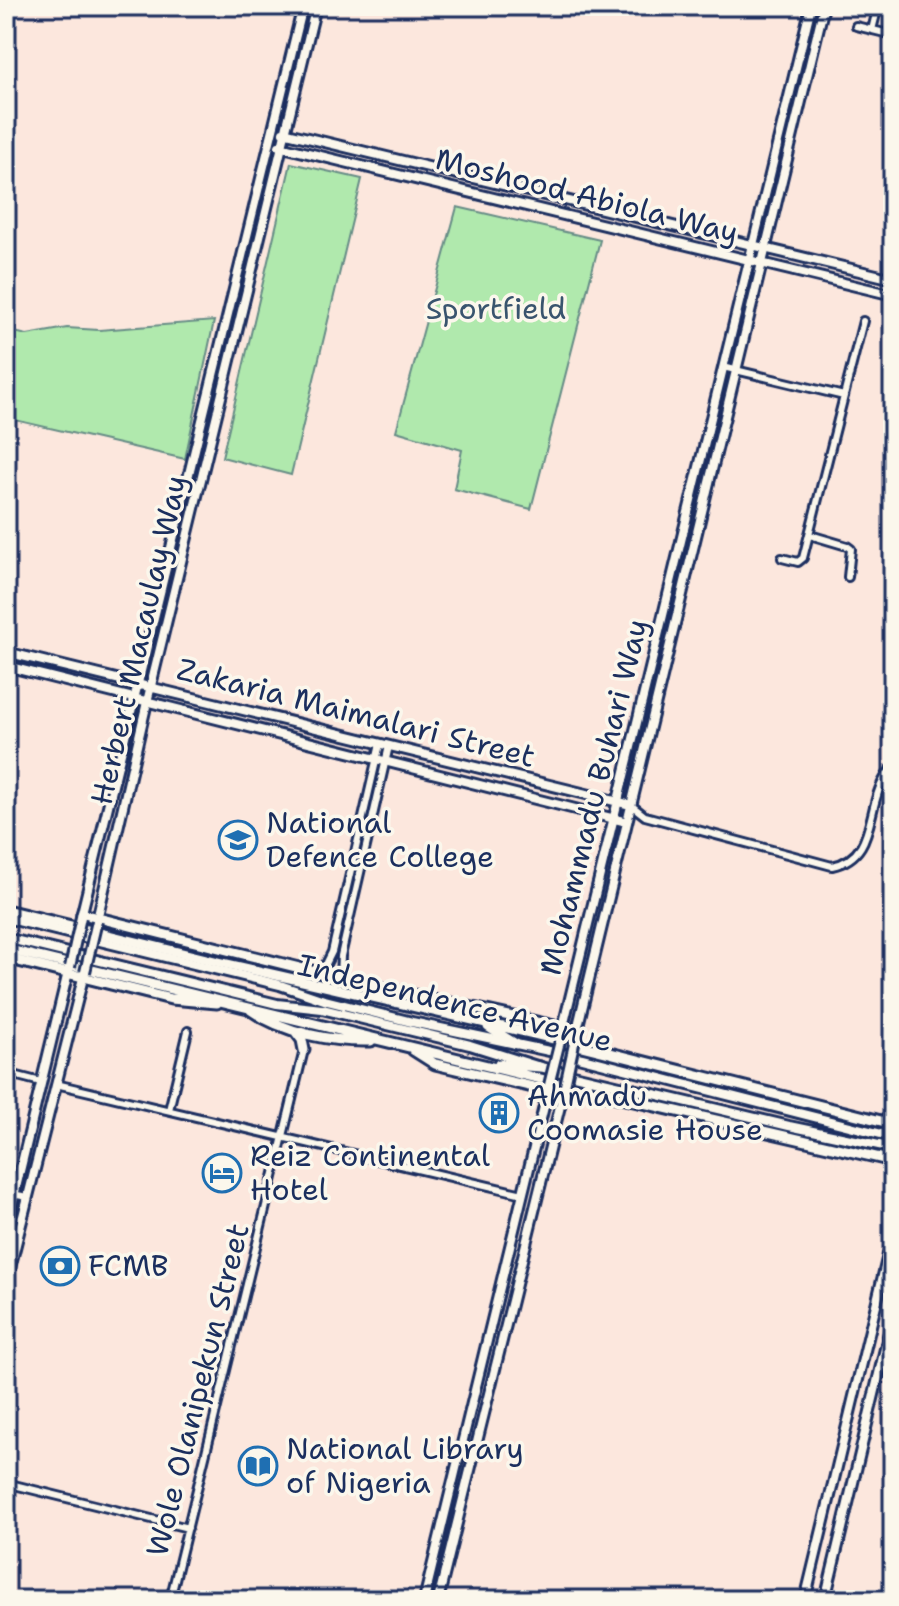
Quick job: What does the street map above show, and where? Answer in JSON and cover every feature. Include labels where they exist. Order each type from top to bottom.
[{"type":"main road","name":"Herbert Macaulay Way","points":[[6,1229],[10,1194],[69,970],[303,6]]},
{"type":"main road","name":"Herbert Macaulay Way","points":[[6,1284],[84,974],[150,687],[316,6]]},
{"type":"main road","name":"Mohammadu Buhari Way","points":[[424,1600],[811,6]]},
{"type":"main road","name":"Mohammadu Buhari Way","points":[[438,1600],[564,1092],[824,6]]},
{"type":"main road","name":"Moshood Abiola Way","points":[[274,130],[893,279]]},
{"type":"main road","name":"Moshood Abiola Way","points":[[270,144],[893,295]]},
{"type":"main road","points":[[504,199],[507,187]]},
{"type":"main road","name":"Zakaria Maimalari Street","points":[[6,652],[631,805]]},
{"type":"main road","name":"Zakaria Maimalari Street","points":[[6,666],[627,822]]},
{"type":"main road","name":"Independence Avenue","points":[[6,910],[893,1124]]},
{"type":"main road","points":[[82,916],[576,1035]]},
{"type":"main road","name":"Independence Avenue","points":[[6,918],[280,985],[324,1000],[412,1022],[516,1044],[893,1137]]},
{"type":"main road","name":"Independence Avenue","points":[[6,938],[277,1004],[322,1009],[470,1045],[537,1072]]},
{"type":"main road","name":"Independence Avenue","points":[[6,949],[472,1062],[537,1072]]},
{"type":"main road","points":[[6,958],[69,970],[191,1003],[232,1003]]},
{"type":"main road","points":[[245,1006],[262,1018],[323,1037],[386,1041]]},
{"type":"main road","points":[[479,1022],[516,1044]]},
{"type":"main road","points":[[292,1029],[301,1038],[304,1050]]},
{"type":"main road","points":[[304,1050],[312,1040],[323,1037]]},
{"type":"main road","points":[[410,1047],[435,1064],[564,1092]]},
{"type":"main road","points":[[537,1072],[893,1161]]},
{"type":"main road","points":[[537,1072],[893,1148]]},
{"type":"main road","points":[[805,1600],[893,1234]]},
{"type":"main road","points":[[825,1600],[893,1315]]},
{"type":"main road","points":[[492,1323],[506,1327]]},
{"type":"main road","points":[[430,1577],[443,1582]]},
{"type":"street","points":[[872,30],[878,6]]},
{"type":"street","points":[[856,26],[893,35]]},
{"type":"street","points":[[782,558],[801,561],[810,535],[863,321]]},
{"type":"street","points":[[723,367],[844,396]]},
{"type":"street","points":[[810,535],[851,549],[848,577]]},
{"type":"street","points":[[340,976],[341,956],[384,745]]},
{"type":"street","points":[[322,972],[332,952],[381,760]]},
{"type":"street","name":"Zakaria Maimalari Street","points":[[631,805],[645,816],[832,866],[855,857],[861,849],[878,791],[893,767]]},
{"type":"street","points":[[627,822],[645,816]]},
{"type":"street","points":[[169,1110],[188,1031]]},
{"type":"street","name":"Wole Olanipekun Street","points":[[170,1600],[304,1050]]},
{"type":"street","points":[[6,1073],[41,1082]]},
{"type":"street","points":[[56,1084],[523,1194]]},
{"type":"street","points":[[10,1194],[28,1197]]},
{"type":"street","points":[[6,1483],[188,1528]]},
{"type":"green space","points":[[291,163],[362,179],[291,475],[222,457]]},
{"type":"green space","name":"Sportfield","points":[[457,207],[600,240],[531,509],[454,489],[462,450],[396,431]]},
{"type":"green space","points":[[214,321],[185,459],[6,418],[6,330],[27,335],[67,328],[99,330]]},
{"type":"place","name":"National Defence College","points":[[238,840]]},
{"type":"place","name":"Ahmadu Coomasie House","points":[[499,1113]]},
{"type":"place","name":"Reiz Continental Hotel","points":[[222,1173]]},
{"type":"place","name":"FCMB","points":[[60,1266]]},
{"type":"place","name":"National Library of Nigeria","points":[[258,1466]]}]
